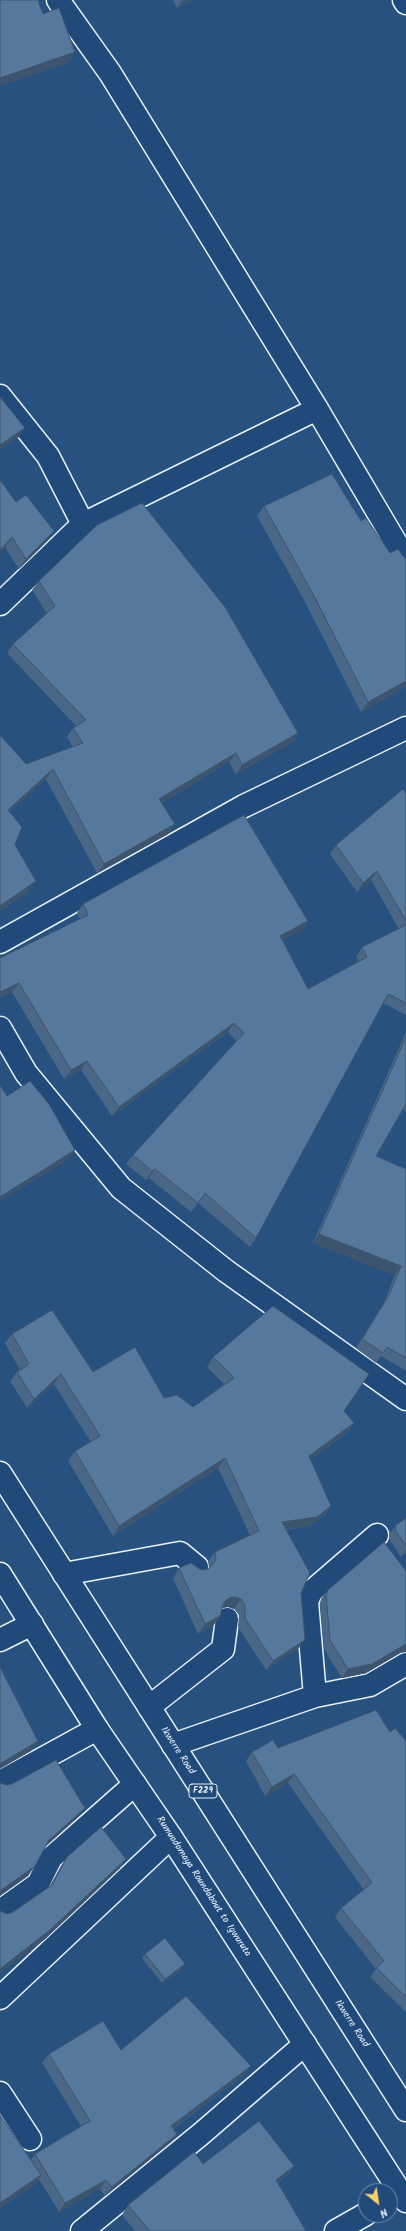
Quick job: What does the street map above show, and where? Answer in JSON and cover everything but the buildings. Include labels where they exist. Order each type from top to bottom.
[{"type":"street","points":[[58,0],[110,73],[317,410],[406,560]]},
{"type":"street","points":[[0,396],[48,456],[83,524]]},
{"type":"street","points":[[0,604],[83,524],[317,410]]},
{"type":"street","points":[[0,942],[244,806],[406,728]]},
{"type":"street","points":[[0,1028],[26,1073],[121,1188],[226,1271],[406,1400]]},
{"type":"street","name":"Ikwerre Road","points":[[0,1473],[406,2110]]},
{"type":"street","points":[[315,1696],[307,1602],[311,1592],[377,1535]]},
{"type":"street","points":[[64,1574],[180,1553],[197,1567]]},
{"type":"street","name":"Rumuodomaya Roundabout to Igwuruta","points":[[0,1574],[97,1729],[171,1837],[305,2044],[399,2199]]},
{"type":"street","points":[[149,1707],[223,1649],[227,1619]]},
{"type":"street","points":[[0,1640],[32,1624]]},
{"type":"street","points":[[174,1745],[315,1696],[370,1685],[406,1664]]},
{"type":"street","points":[[0,1782],[97,1729]]},
{"type":"street","points":[[0,1910],[38,1884],[52,1858],[135,1784]]},
{"type":"street","points":[[0,1998],[171,1837]]},
{"type":"street","points":[[82,2231],[201,2134],[305,2044]]},
{"type":"street","points":[[0,2093],[30,2139]]},
{"type":"street","points":[[336,2231],[358,2219]]}]
